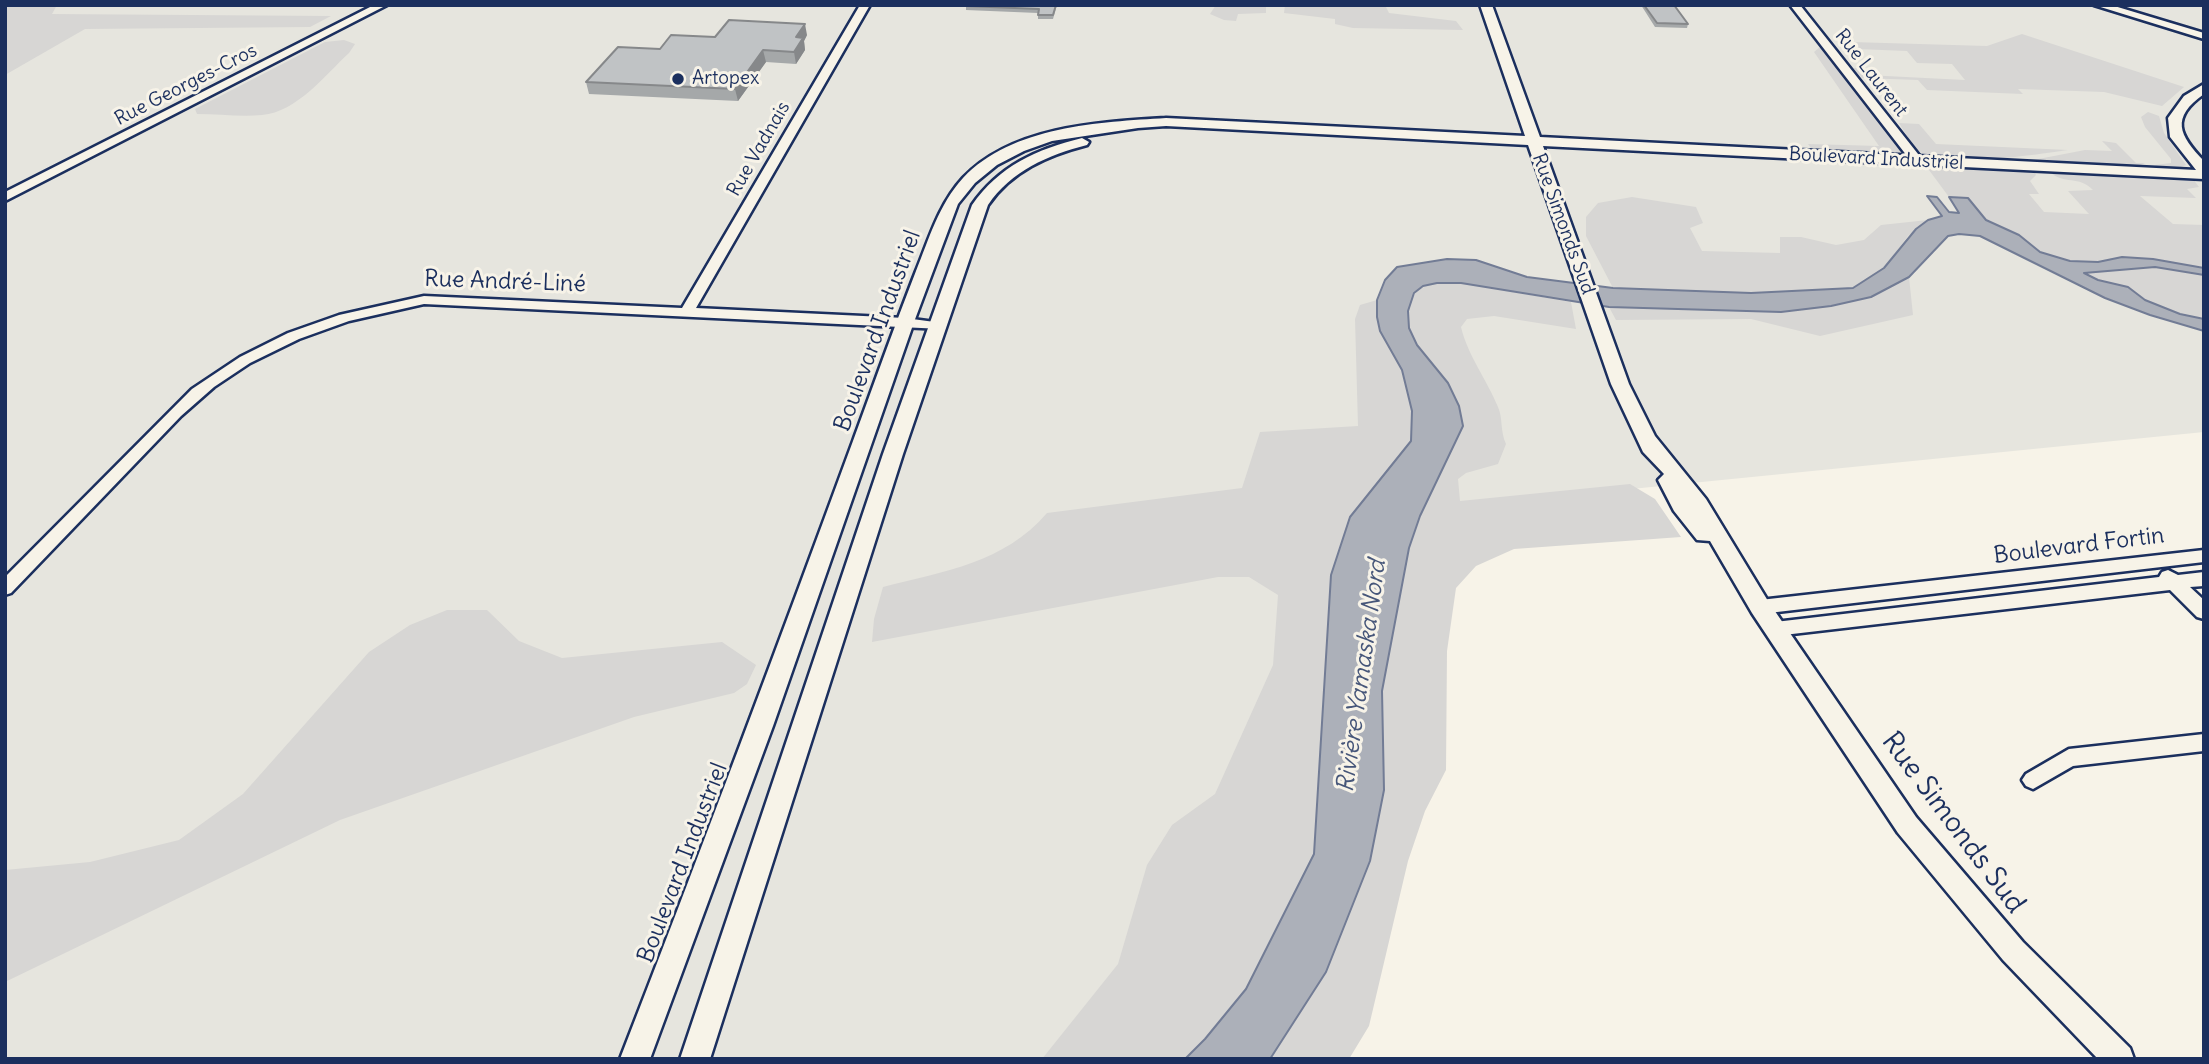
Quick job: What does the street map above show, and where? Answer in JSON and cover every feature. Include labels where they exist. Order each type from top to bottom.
[{"type":"street","name":"Rue Georges-Cros","points":[[5,197],[382,5]]},
{"type":"street","name":"Rue Vadnais","points":[[687,312],[865,5]]},
{"type":"street","name":"Rue Simonds Sud","points":[[1486,5],[1538,143],[1620,384],[1647,439],[1699,504],[1767,618],[1908,825],[1953,883],[2013,951],[2119,1059]]},
{"type":"street","name":"Rue Laurent","points":[[1795,5],[1918,162]]},
{"type":"street","points":[[2099,5],[2204,36]]},
{"type":"street","points":[[2204,88],[2177,110],[2173,131],[2204,172]]},
{"type":"street","name":"Boulevard Industriel","points":[[635,1059],[761,726],[905,322],[951,203],[961,186],[990,165],[1021,148],[1066,132],[1166,122],[1918,162],[2204,172]]},
{"type":"street","name":"Boulevard Industriel","points":[[695,1059],[937,326],[980,205],[987,193],[1006,174],[1035,159],[1077,143],[1144,133],[1538,143]]},
{"type":"street","name":"Rue André-Liné","points":[[5,588],[177,411],[219,376],[264,350],[319,325],[371,309],[424,300],[905,322],[937,326]]},
{"type":"street","name":"Boulevard Fortin","points":[[1767,618],[1959,584],[2204,556]]},
{"type":"street","points":[[2152,562],[2204,612]]},
{"type":"street","name":"Boulevard Fortin","points":[[1767,618],[1978,605],[2204,579]]},
{"type":"street","points":[[1959,584],[1978,605]]},
{"type":"street","points":[[2033,780],[2069,758],[2204,742]]},
{"type":"shaded area","points":[[5,5],[2204,5],[2204,432],[1350,517],[1185,1059],[5,1059]]},
{"type":"shaded area","points":[[5,5],[57,5],[52,14],[331,16],[310,27],[85,29],[5,75]]},
{"type":"shaded area","points":[[1216,5],[1266,5],[1266,13],[1238,14],[1236,21],[1224,20],[1210,14]]},
{"type":"shaded area","points":[[1285,5],[1385,5],[1389,13],[1456,21],[1463,30],[1353,28],[1335,24],[1335,19],[1284,13]]},
{"type":"shaded area","points":[[2022,34],[2184,87],[2162,106],[2104,92],[2018,89],[2023,94],[1927,90],[1918,80],[1862,78],[1853,68],[1860,68],[1866,75],[1965,80],[1952,64],[1917,63],[1907,51],[1857,49],[1851,42],[1987,46]]},
{"type":"shaded area","points":[[344,40],[355,44],[349,53],[310,91],[287,107],[262,115],[197,114],[195,109],[325,42]]},
{"type":"shaded area","points":[[1820,47],[1900,149],[1900,154],[1814,152],[1808,144],[1879,146],[1814,52]]},
{"type":"shaded area","points":[[2148,112],[2159,116],[2164,133],[2186,165],[2178,168],[2158,168],[2155,165],[2171,163],[2171,159],[2145,127],[2141,117]]},
{"type":"shaded area","points":[[1899,123],[1919,124],[1936,144],[2068,150],[1993,159],[1934,158],[1915,147]]},
{"type":"shaded area","points":[[2102,141],[2116,143],[2136,163],[2145,163],[2138,166],[2028,161],[2085,150],[2112,151]]},
{"type":"shaded area","points":[[1926,166],[2034,171],[2036,175],[2030,181],[2039,194],[2029,194],[2044,212],[2089,214],[2068,191],[2093,190],[2088,185],[2055,176],[2050,172],[2193,179],[2199,187],[2187,189],[2196,198],[2140,196],[2173,224],[2204,225],[2204,268],[2153,259],[2122,257],[2098,262],[2070,262],[2040,252],[2019,235],[1986,220],[1968,198],[1949,197]]},
{"type":"shaded area","points":[[1632,197],[1696,207],[1703,223],[1690,228],[1702,251],[1780,253],[1780,237],[1801,237],[1836,245],[1864,240],[1881,225],[1928,220],[1908,236],[1884,268],[1853,288],[1751,293],[1613,288],[1586,236],[1586,217],[1598,203]]},
{"type":"shaded area","points":[[2123,267],[2155,267],[2204,275],[2204,319],[2180,314],[2145,300],[2128,287],[2098,280],[2082,272]]},
{"type":"shaded area","points":[[1909,277],[1913,315],[1820,336],[1751,319],[1616,320],[1609,307],[1781,312],[1831,306],[1871,297]]},
{"type":"shaded area","points":[[1437,283],[1461,283],[1571,302],[1576,329],[1494,316],[1467,319],[1461,327],[1468,348],[1498,407],[1506,444],[1498,464],[1466,473],[1458,479],[1460,501],[1630,484],[1655,499],[1681,537],[1514,549],[1476,566],[1456,588],[1447,651],[1446,770],[1425,811],[1408,861],[1369,1026],[1349,1059],[1270,1059],[1326,972],[1384,790],[1382,691],[1409,548],[1420,516],[1463,426],[1449,385],[1419,346],[1409,327],[1408,316],[1414,296],[1423,287]]},
{"type":"shaded area","points":[[1377,300],[1380,331],[1402,370],[1412,411],[1411,441],[1350,517],[1331,575],[1314,854],[1246,989],[1185,1059],[1042,1059],[1118,964],[1147,865],[1172,825],[1215,794],[1273,665],[1278,595],[1249,577],[1218,577],[872,642],[874,619],[883,587],[951,570],[993,554],[1030,530],[1047,513],[1242,488],[1260,432],[1358,426],[1355,319],[1360,305]]},
{"type":"shaded area","points":[[447,610],[487,610],[519,641],[562,658],[722,642],[756,665],[747,684],[734,693],[634,717],[340,820],[5,982],[5,870],[90,862],[179,840],[243,794],[369,652],[410,625]]},
{"type":"water","name":"Rivière Yamaska Nord","points":[[1927,196],[1937,197],[1949,212],[1959,213],[1949,197],[1968,198],[1986,220],[2019,235],[2040,252],[2070,261],[2098,262],[2122,257],[2153,259],[2204,268],[2204,275],[2155,267],[2084,273],[2098,280],[2128,287],[2145,300],[2180,314],[2204,319],[2204,331],[2105,298],[1980,236],[1959,234],[1948,236],[1909,277],[1871,297],[1831,306],[1781,312],[1609,307],[1461,283],[1437,283],[1423,286],[1414,293],[1408,311],[1409,328],[1417,345],[1448,383],[1459,406],[1463,426],[1420,516],[1409,548],[1382,691],[1384,790],[1370,861],[1326,972],[1270,1059],[1185,1059],[1246,989],[1314,854],[1331,575],[1350,517],[1411,441],[1412,411],[1402,370],[1380,331],[1377,317],[1377,300],[1385,280],[1397,267],[1447,259],[1476,260],[1527,277],[1613,288],[1751,293],[1853,288],[1884,268],[1916,229],[1928,220],[1942,216]]},
{"type":"building","points":[[967,5],[1056,5],[1053,15],[1038,15],[1039,9]]},
{"type":"building","points":[[1644,5],[1674,5],[1688,24],[1657,23]]},
{"type":"building","name":"Artopex","points":[[729,20],[805,24],[796,37],[803,38],[794,52],[763,50],[735,89],[586,82],[618,47],[660,49],[671,35],[715,37]]},
{"type":"place","name":"Artopex","points":[[678,79]]}]
